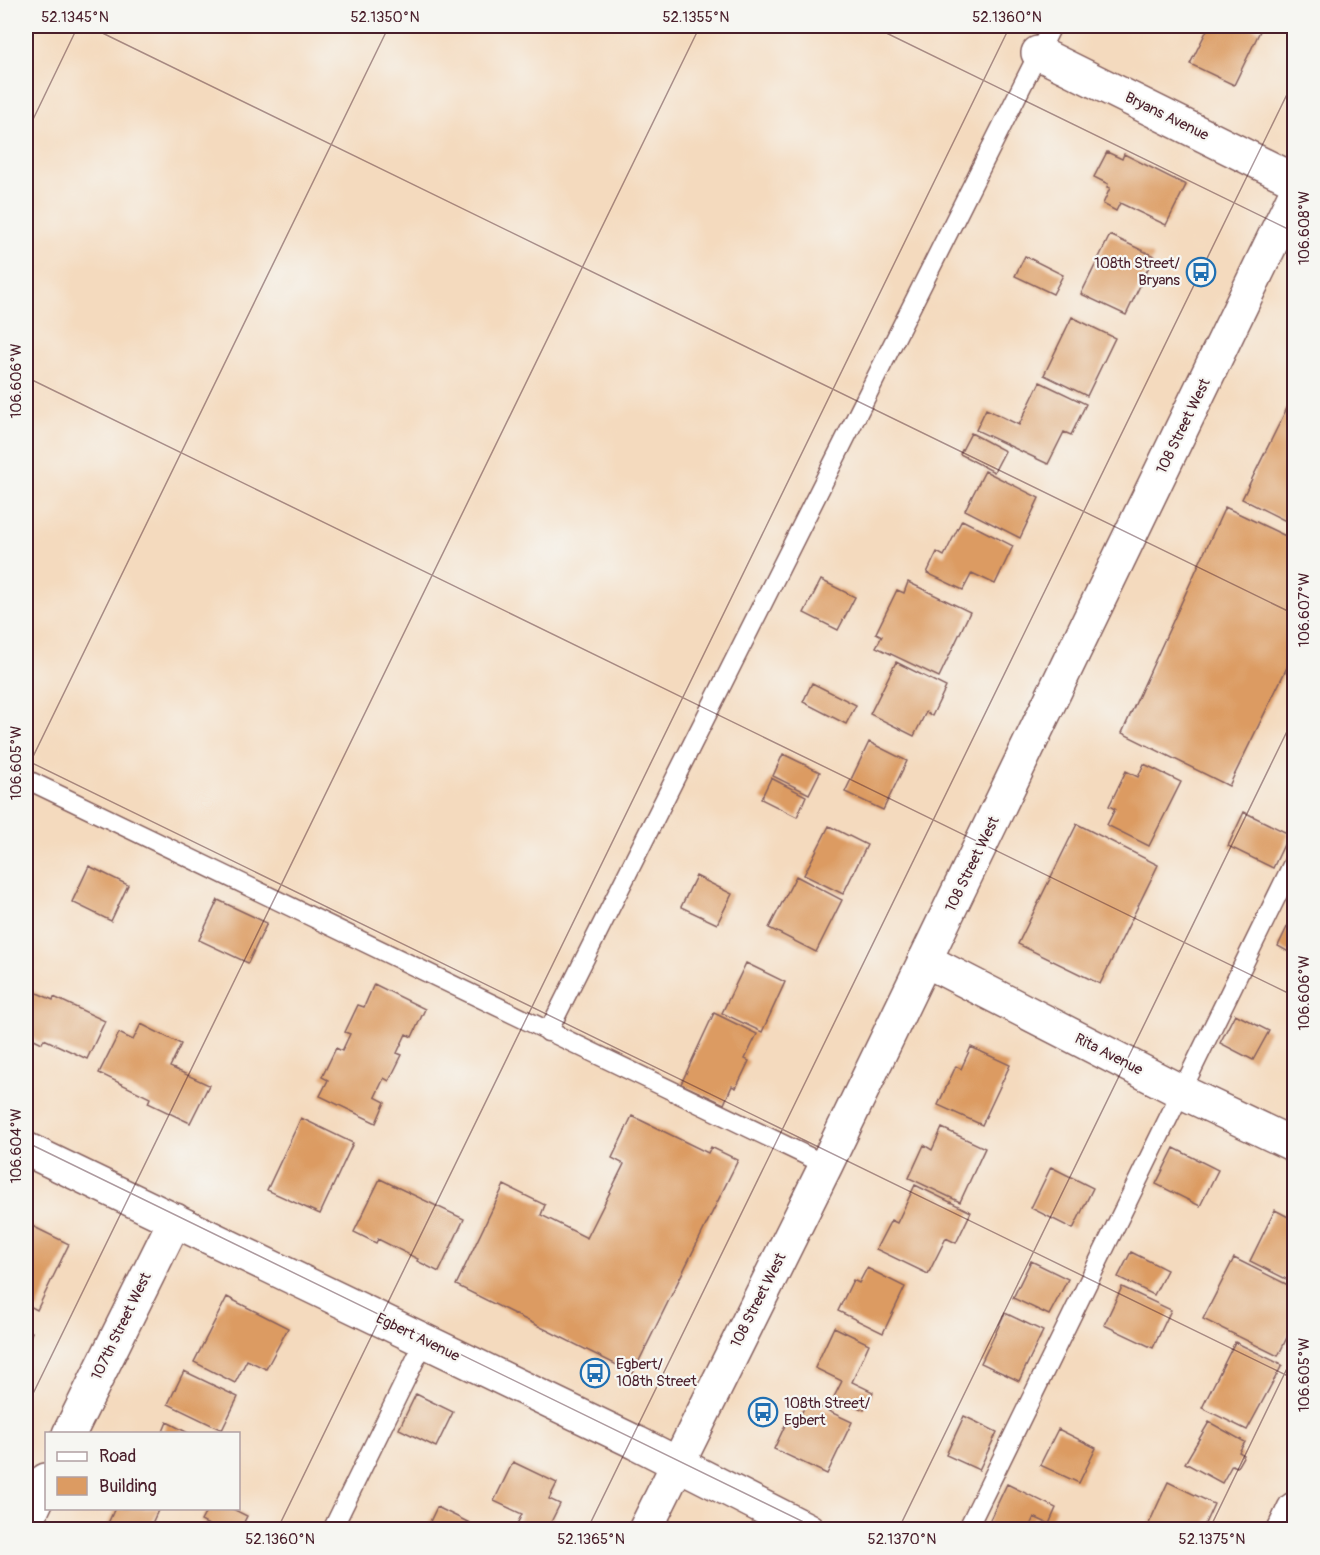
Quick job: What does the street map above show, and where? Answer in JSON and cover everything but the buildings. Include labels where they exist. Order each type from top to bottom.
[{"type":"street","name":"Bryans Avenue","points":[[1045,39],[1294,180]]},
{"type":"street","name":"108 Street West","points":[[645,1530],[826,1165],[1294,196]]},
{"type":"street","name":"Rita Avenue","points":[[925,960],[1180,1091],[1294,1145]]},
{"type":"street","name":"Egbert Avenue","points":[[26,1149],[677,1462],[808,1530]]},
{"type":"street","name":"107th Street West","points":[[70,1432],[175,1220]]},
{"type":"street","points":[[26,1523],[45,1482]]},
{"type":"street","points":[[1284,1530],[1294,1509]]},
{"type":"lane","points":[[548,1032],[1045,39]]},
{"type":"lane","points":[[26,779],[826,1165]]},
{"type":"lane","points":[[967,1530],[1294,861]]},
{"type":"lane","points":[[332,1530],[425,1340]]},
{"type":"place","name":"108th Street/ Bryans","points":[[1201,272]]},
{"type":"place","name":"Egbert/ 108th Street","points":[[595,1373]]},
{"type":"place","name":"108th Street/ Egbert","points":[[763,1412]]}]
